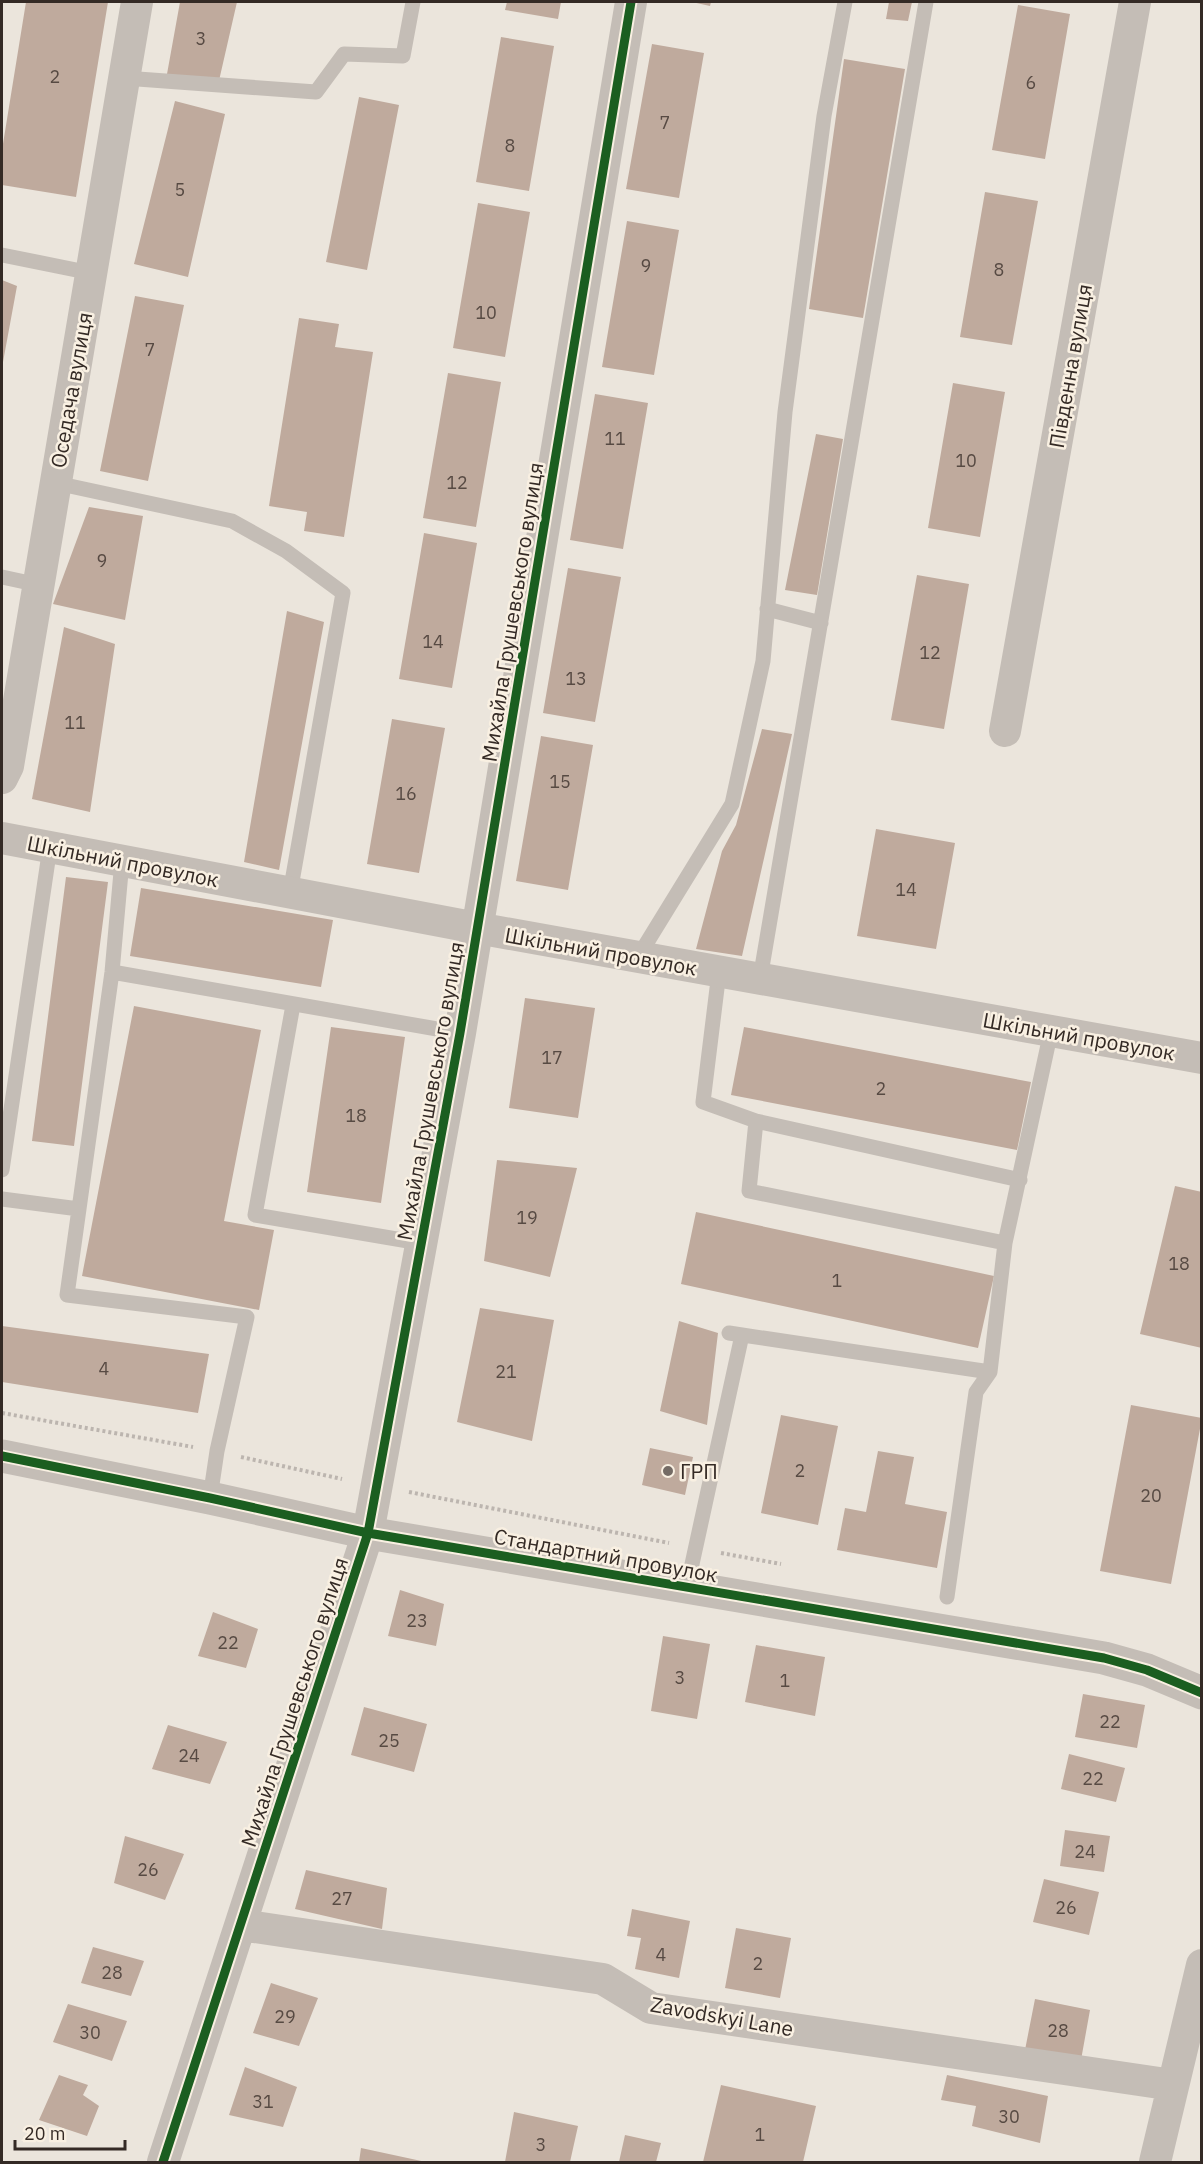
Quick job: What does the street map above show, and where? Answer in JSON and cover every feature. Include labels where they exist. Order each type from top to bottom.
[{"type":"street","name":"Оседача вулиця","points":[[2,778],[8,766],[137,2]]},
{"type":"street","name":"Михайла Грушевського вулиця","points":[[163,2163],[369,1533],[460,1033],[631,2]]},
{"type":"street","name":"Південна вулиця","points":[[1005,731],[1135,2]]},
{"type":"street","name":"Шкільний провулок","points":[[2,838],[760,980],[1202,1058]]},
{"type":"street","name":"Стандартний провулок","points":[[2,1456],[369,1533],[1104,1658],[1147,1670],[1202,1693]]},
{"type":"street","name":"Zavodskyi Lane","points":[[241,1925],[603,1979],[651,2008],[1173,2085]]},
{"type":"street","points":[[1155,2163],[1202,1965]]},
{"type":"lane","points":[[124,78],[316,92],[344,54],[403,56],[413,2]]},
{"type":"lane","points":[[638,957],[732,804],[763,661],[787,400],[824,116],[845,2]]},
{"type":"lane","points":[[760,980],[926,2]]},
{"type":"lane","points":[[2,255],[91,273]]},
{"type":"lane","points":[[56,483],[232,521],[286,551],[343,593],[290,893]]},
{"type":"lane","points":[[2,577],[39,585]]},
{"type":"lane","points":[[768,609],[821,623]]},
{"type":"lane","points":[[2,1170],[50,847]]},
{"type":"lane","points":[[122,861],[112,972],[67,1295],[247,1317],[217,1452],[210,1498]]},
{"type":"lane","points":[[112,972],[460,1033]]},
{"type":"lane","points":[[719,972],[703,1102],[756,1121],[1020,1180]]},
{"type":"lane","points":[[293,1005],[255,1215],[420,1243]]},
{"type":"lane","points":[[947,1597],[976,1392],[990,1372],[1005,1243],[1051,1031]]},
{"type":"lane","points":[[756,1121],[749,1191],[1005,1243]]},
{"type":"lane","points":[[2,1199],[79,1209]]},
{"type":"lane","points":[[687,1587],[735,1334],[990,1372]]},
{"type":"path","points":[[2,1413],[217,1452],[377,1486],[787,1566]]},
{"type":"building","points":[[26,2],[108,2],[76,197],[2,185],[2,150]]},
{"type":"building","points":[[180,2],[237,2],[218,85],[167,74]]},
{"type":"building","points":[[507,2],[561,2],[558,19],[505,10]]},
{"type":"building","points":[[692,2],[711,2],[710,6]]},
{"type":"building","points":[[889,2],[912,2],[908,21],[886,19]]},
{"type":"building","points":[[1018,5],[1070,14],[1045,159],[992,150]]},
{"type":"building","points":[[501,37],[554,46],[529,191],[476,182]]},
{"type":"building","points":[[652,44],[704,53],[679,198],[626,189]]},
{"type":"building","points":[[844,59],[905,69],[863,318],[809,309]]},
{"type":"building","points":[[359,97],[399,105],[367,270],[326,262]]},
{"type":"building","points":[[175,101],[225,114],[188,277],[134,264]]},
{"type":"building","points":[[985,192],[1038,201],[1012,345],[960,337]]},
{"type":"building","points":[[478,203],[530,212],[505,357],[453,348]]},
{"type":"building","points":[[627,221],[679,230],[654,375],[602,367]]},
{"type":"building","points":[[2,280],[17,286],[3,362],[2,362]]},
{"type":"building","points":[[135,296],[184,305],[148,481],[100,471]]},
{"type":"building","points":[[299,318],[339,324],[335,347],[373,352],[344,537],[304,531],[307,512],[269,506]]},
{"type":"building","points":[[448,373],[501,382],[476,527],[423,518]]},
{"type":"building","points":[[953,383],[1005,392],[980,537],[928,528]]},
{"type":"building","points":[[595,394],[648,403],[623,549],[570,540]]},
{"type":"building","points":[[816,434],[843,439],[817,595],[785,590]]},
{"type":"building","points":[[89,507],[143,516],[125,620],[53,604]]},
{"type":"building","points":[[424,533],[477,543],[452,688],[399,679]]},
{"type":"building","points":[[568,568],[621,577],[595,722],[543,713]]},
{"type":"building","points":[[917,575],[969,584],[944,729],[891,720]]},
{"type":"building","points":[[287,611],[324,622],[279,870],[244,862]]},
{"type":"building","points":[[64,627],[115,644],[90,812],[32,799]]},
{"type":"building","points":[[392,719],[445,728],[419,873],[367,864]]},
{"type":"building","points":[[762,729],[792,734],[742,956],[696,949],[722,851],[736,825]]},
{"type":"building","points":[[541,736],[593,745],[568,890],[516,881]]},
{"type":"building","points":[[876,829],[955,843],[936,949],[857,936]]},
{"type":"building","points":[[66,877],[108,882],[74,1146],[32,1141]]},
{"type":"building","points":[[141,888],[333,920],[321,987],[130,956]]},
{"type":"building","points":[[525,998],[595,1008],[578,1118],[509,1108]]},
{"type":"building","points":[[134,1006],[261,1030],[224,1221],[274,1230],[259,1310],[82,1276]]},
{"type":"building","points":[[331,1027],[405,1037],[381,1203],[307,1192]]},
{"type":"building","points":[[744,1027],[1031,1082],[1017,1150],[731,1095]]},
{"type":"building","points":[[497,1160],[577,1168],[550,1277],[484,1261]]},
{"type":"building","points":[[1175,1186],[1202,1192],[1202,1348],[1140,1334]]},
{"type":"building","points":[[696,1212],[994,1276],[978,1348],[681,1284]]},
{"type":"building","points":[[480,1308],[554,1320],[532,1441],[457,1422]]},
{"type":"building","points":[[679,1321],[718,1333],[707,1425],[660,1411]]},
{"type":"building","points":[[2,1326],[209,1354],[198,1413],[2,1382]]},
{"type":"building","points":[[1131,1405],[1202,1418],[1171,1584],[1100,1571]]},
{"type":"building","points":[[781,1415],[838,1426],[818,1525],[761,1513]]},
{"type":"building","name":"ГРП","points":[[650,1448],[693,1457],[685,1495],[642,1485]]},
{"type":"building","points":[[878,1451],[914,1457],[905,1504],[947,1512],[937,1568],[837,1550],[845,1508],[866,1512]]},
{"type":"building","points":[[400,1590],[444,1604],[436,1646],[388,1636]]},
{"type":"building","points":[[213,1612],[258,1629],[246,1668],[198,1656]]},
{"type":"building","points":[[663,1636],[710,1644],[697,1719],[651,1711]]},
{"type":"building","points":[[756,1645],[825,1657],[815,1716],[745,1702]]},
{"type":"building","points":[[1083,1694],[1145,1705],[1137,1748],[1075,1737]]},
{"type":"building","points":[[364,1707],[427,1724],[414,1772],[351,1755]]},
{"type":"building","points":[[168,1725],[227,1742],[210,1784],[152,1769]]},
{"type":"building","points":[[1069,1754],[1125,1768],[1116,1802],[1061,1789]]},
{"type":"building","points":[[1065,1830],[1110,1836],[1104,1872],[1060,1866]]},
{"type":"building","points":[[125,1836],[184,1854],[165,1900],[114,1883]]},
{"type":"building","points":[[306,1870],[387,1888],[382,1929],[295,1909]]},
{"type":"building","points":[[1044,1879],[1099,1892],[1089,1935],[1033,1922]]},
{"type":"building","points":[[632,1909],[690,1921],[679,1978],[635,1969],[641,1938],[627,1936]]},
{"type":"building","points":[[736,1928],[791,1938],[780,1998],[725,1988]]},
{"type":"building","points":[[93,1947],[144,1961],[131,1996],[81,1983]]},
{"type":"building","points":[[271,1983],[318,1998],[299,2046],[253,2033]]},
{"type":"building","points":[[1035,1999],[1090,2010],[1081,2060],[1025,2050]]},
{"type":"building","points":[[68,2004],[127,2021],[112,2061],[53,2042]]},
{"type":"building","points":[[245,2067],[297,2087],[283,2127],[229,2115]]},
{"type":"building","points":[[59,2075],[88,2085],[83,2095],[99,2106],[87,2136],[39,2120]]},
{"type":"building","points":[[947,2075],[1048,2096],[1040,2143],[972,2126],[976,2106],[941,2100]]},
{"type":"building","points":[[721,2085],[816,2106],[803,2162],[703,2162]]},
{"type":"building","points":[[514,2112],[578,2126],[570,2162],[505,2162]]},
{"type":"building","points":[[625,2135],[661,2143],[656,2162],[619,2162]]},
{"type":"building","points":[[361,2148],[426,2162],[359,2162]]},
{"type":"cycle path","points":[[163,2162],[368,1533],[460,1033],[631,2]]},
{"type":"cycle path","points":[[2,1456],[368,1533],[1104,1658],[1147,1670],[1202,1693]]},
{"type":"place","name":"ГРП","points":[[668,1471]]}]
